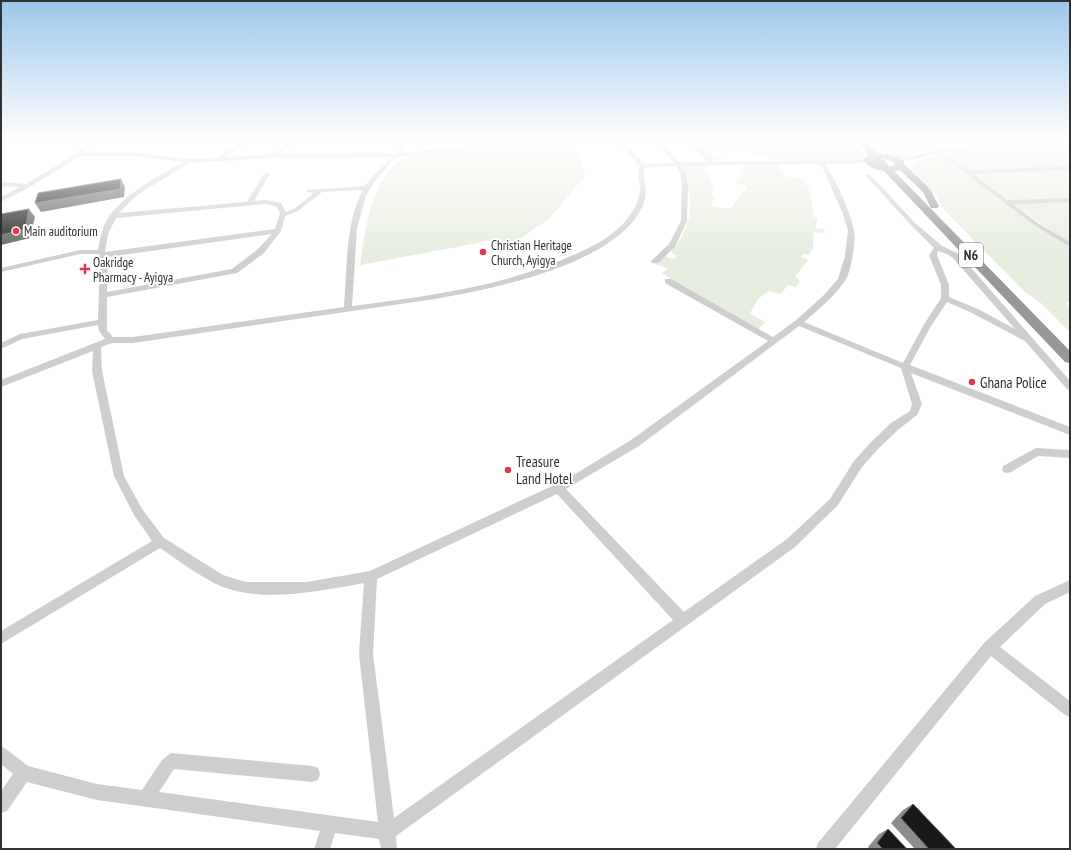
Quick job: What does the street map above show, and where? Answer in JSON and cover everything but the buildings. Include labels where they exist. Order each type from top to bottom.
[{"type":"highway","name":"N6","points":[[908,181],[1070,359]]},
{"type":"highway","name":"N6","points":[[909,181],[1070,344]]},
{"type":"street","points":[[1,200],[36,181]]},
{"type":"street","points":[[111,340],[103,331],[102,322],[102,238],[108,223],[124,203],[141,189],[156,181]]},
{"type":"street","points":[[248,204],[263,181]]},
{"type":"street","points":[[348,310],[354,228],[363,196],[374,181]]},
{"type":"street","points":[[1,384],[97,347],[111,340],[133,340],[442,296],[477,289],[527,275],[588,251],[616,234],[634,215],[644,194],[642,181]]},
{"type":"street","points":[[655,261],[672,245],[684,221],[684,181]]},
{"type":"street","points":[[97,347],[97,371],[119,476],[138,512],[160,542],[219,579],[246,588],[307,588],[371,576],[571,482],[635,443],[774,341],[825,299],[842,280],[849,256],[852,231],[831,181]]},
{"type":"street","points":[[874,181],[913,224],[939,248],[945,249],[956,256],[1070,387]]},
{"type":"street","points":[[979,181],[1036,224],[1070,245]]},
{"type":"street","points":[[1,184],[28,186]]},
{"type":"street","points":[[309,191],[368,188]]},
{"type":"street","points":[[283,215],[296,210],[321,190]]},
{"type":"street","points":[[1006,202],[1070,200]]},
{"type":"street","points":[[103,295],[234,271],[261,251],[278,231],[283,213],[278,204],[265,202],[114,216]]},
{"type":"street","points":[[1,270],[80,252],[102,253],[278,231]]},
{"type":"street","points":[[1,754],[24,772],[97,792],[388,832],[791,543],[834,502],[858,464],[874,446],[895,426],[914,413],[917,404],[905,367],[927,326],[945,298],[945,285],[934,254],[935,250],[939,248]]},
{"type":"street","points":[[668,281],[774,341]]},
{"type":"street","points":[[945,298],[975,311],[1028,339]]},
{"type":"street","points":[[1,346],[20,338],[102,322]]},
{"type":"street","points":[[798,322],[839,341],[1070,431]]},
{"type":"street","points":[[1007,469],[1036,452],[1070,454]]},
{"type":"street","points":[[558,488],[682,620]]},
{"type":"street","points":[[1,638],[160,542]]},
{"type":"street","points":[[371,576],[366,654],[389,849]]},
{"type":"street","points":[[824,849],[990,647],[1040,600],[1070,586]]},
{"type":"street","points":[[990,647],[1070,710]]},
{"type":"street","points":[[146,799],[171,761],[312,774]]},
{"type":"street","points":[[1,805],[24,772]]},
{"type":"street","points":[[322,849],[330,824]]},
{"type":"shaded area","points":[[383,181],[581,181],[549,219],[519,239],[530,245],[506,252],[489,241],[360,265],[367,221],[377,191]]},
{"type":"shaded area","points":[[686,181],[711,181],[713,188],[712,196],[715,197],[711,206],[730,209],[748,186],[736,183],[738,181],[804,181],[809,189],[814,217],[818,218],[815,228],[824,229],[825,233],[814,232],[813,247],[810,255],[803,254],[801,257],[808,260],[795,277],[800,281],[796,287],[788,285],[781,294],[769,291],[758,299],[750,313],[765,322],[758,330],[682,287],[662,273],[668,269],[653,263],[664,256],[673,259],[677,256],[671,252],[681,237],[689,216],[690,199]]},
{"type":"shaded area","points":[[921,181],[978,181],[1002,200],[1070,248],[1070,302],[1065,302],[1070,307],[1070,332],[1041,303],[1025,292],[945,211],[934,193]]},
{"type":"shaded area","points":[[982,181],[1070,181],[1070,198],[1009,200]]},
{"type":"shaded area","points":[[1070,201],[1070,243],[1013,204]]},
{"type":"place","name":"Main auditorium","points":[[16,231]]},
{"type":"place","name":"Christian Heritage Church, Ayigya","points":[[483,252]]},
{"type":"place","name":"Oakridge Pharmacy - Ayigya","points":[[85,269]]},
{"type":"place","name":"Ghana Police","points":[[972,382]]},
{"type":"place","name":"Treasure Land Hotel","points":[[508,470]]}]
